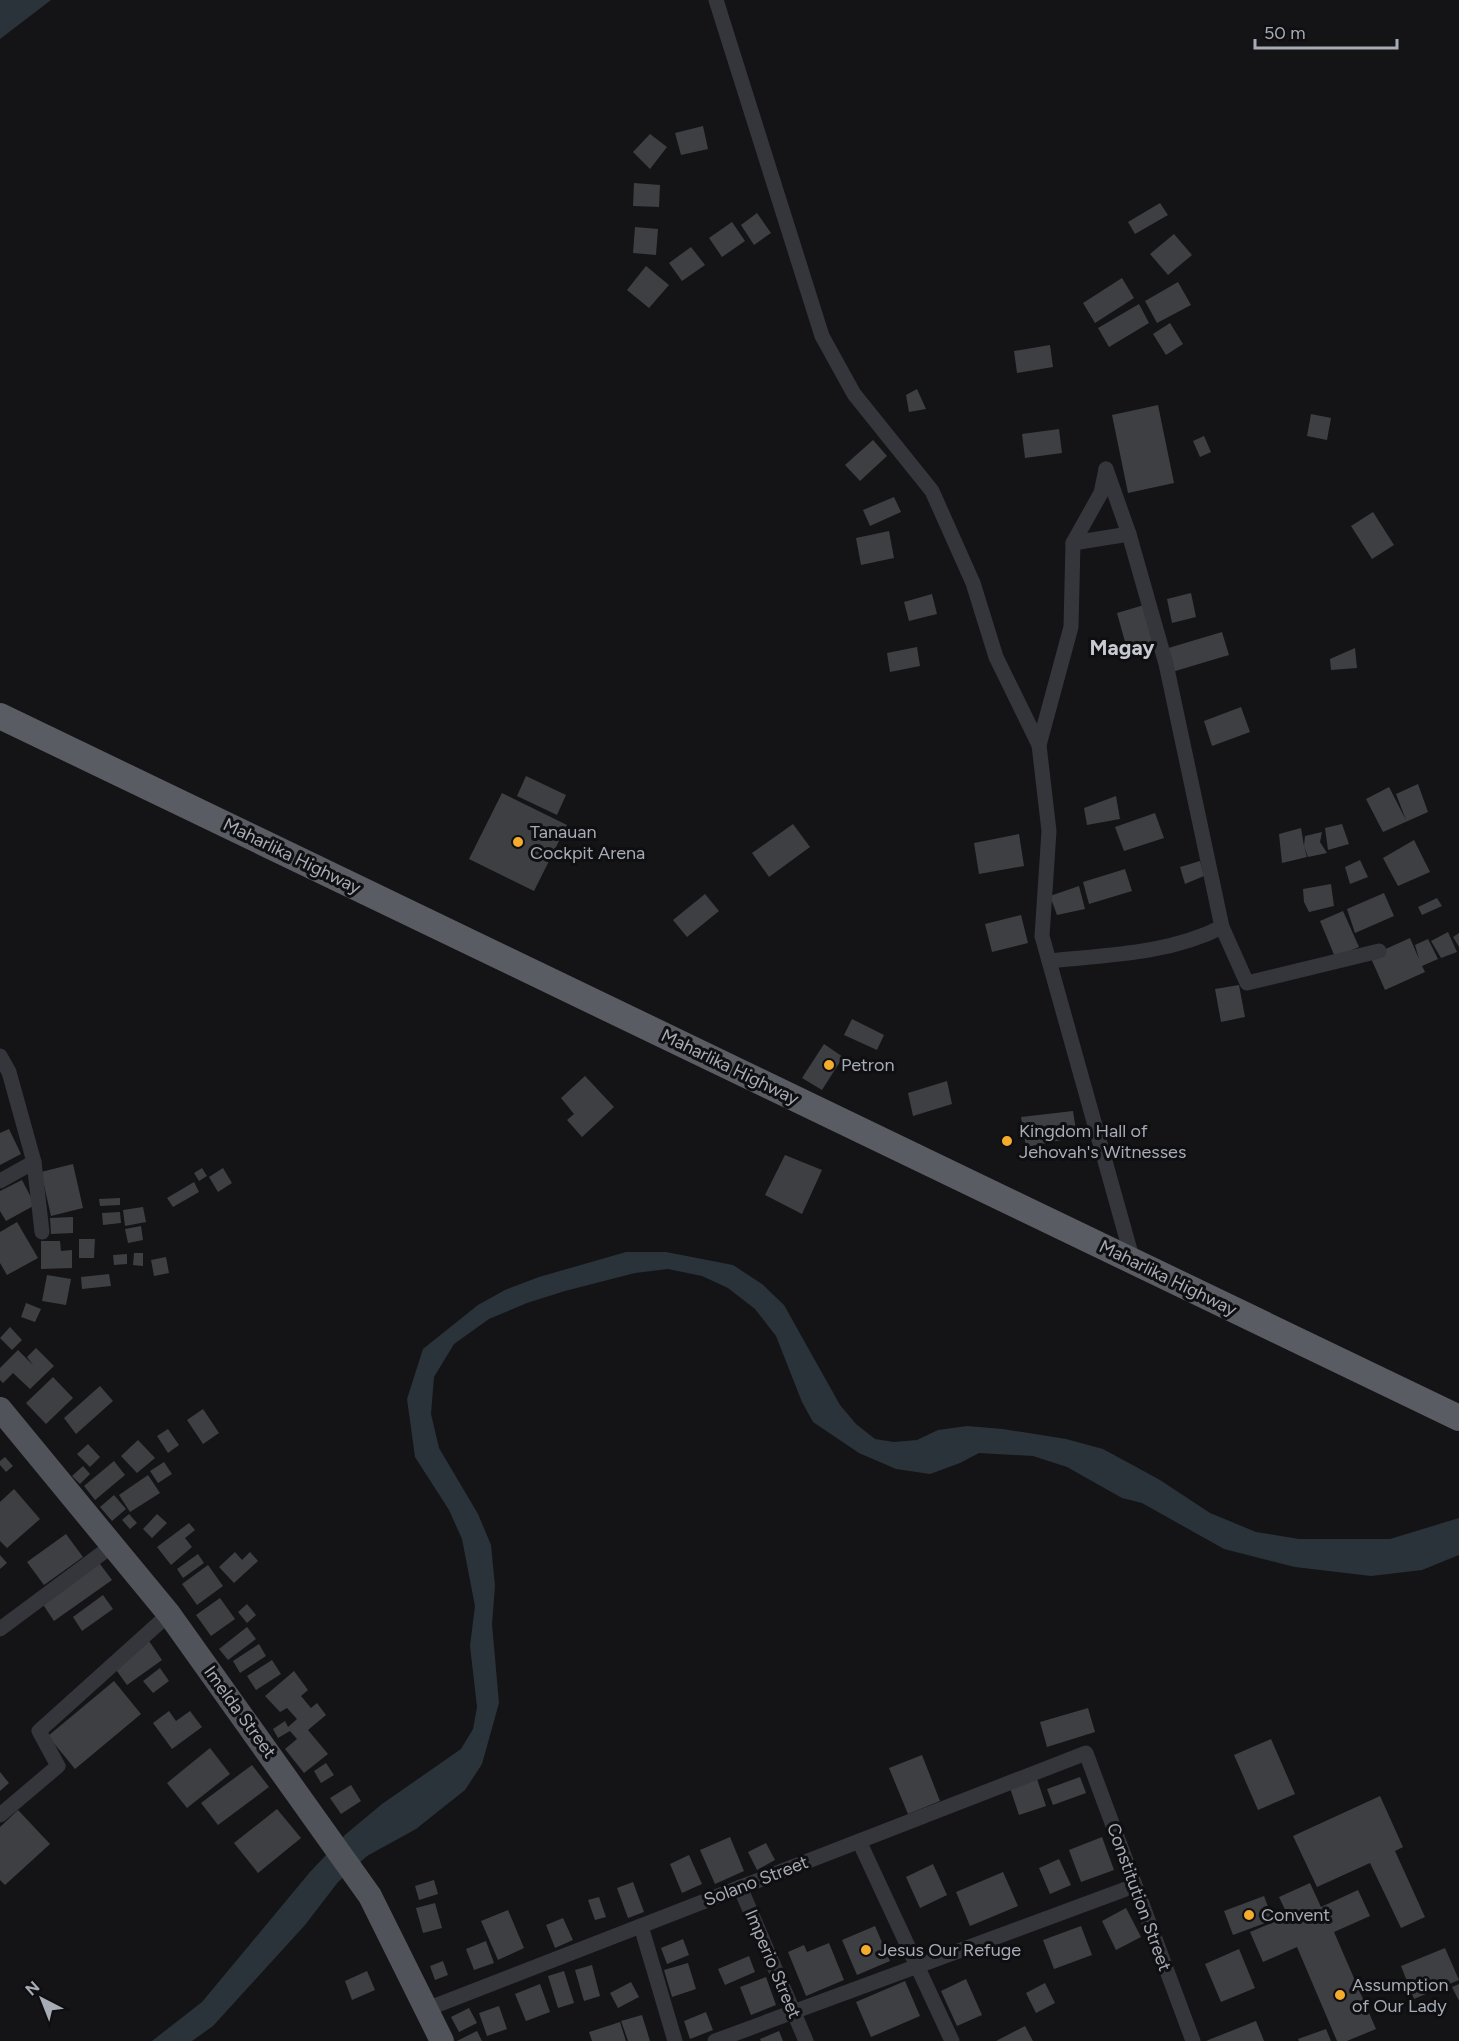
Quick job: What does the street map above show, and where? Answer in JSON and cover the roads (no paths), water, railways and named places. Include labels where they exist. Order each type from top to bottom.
[{"type":"highway","name":"Maharlika Highway","points":[[0,716],[1459,1418]]},
{"type":"main road","name":"Imelda Street","points":[[0,1409],[170,1614],[370,1896],[442,2041]]},
{"type":"street","points":[[716,0],[822,336],[854,394],[932,491],[973,583],[996,657],[1039,745],[1049,831],[1042,936],[1133,1261]]},
{"type":"street","points":[[1039,745],[1071,627],[1072,543],[1101,494],[1106,469],[1129,534],[1166,664],[1222,927],[1247,983],[1379,951]]},
{"type":"street","points":[[1072,543],[1129,534]]},
{"type":"street","points":[[1049,961],[1140,952],[1200,938],[1222,927]]},
{"type":"street","points":[[0,1056],[9,1072],[34,1162],[42,1232]]},
{"type":"street","points":[[0,1181],[34,1162]]},
{"type":"street","points":[[0,1629],[113,1545]]},
{"type":"street","points":[[0,1815],[58,1766],[39,1731],[170,1614]]},
{"type":"street","name":"Solano Street","points":[[427,2009],[1086,1753]]},
{"type":"street","name":"Constitution Street","points":[[1086,1753],[1193,2041]]},
{"type":"street","points":[[859,1841],[915,1967],[952,2041]]},
{"type":"street","points":[[715,2041],[1134,1886]]},
{"type":"street","name":"Imperio Street","points":[[741,1887],[806,2041]]},
{"type":"street","points":[[641,1926],[675,2041]]},
{"type":"place","name":"Tanauan Cockpit Arena","points":[[518,842]]},
{"type":"place","name":"Petron","points":[[829,1065]]},
{"type":"place","name":"Kingdom Hall of Jehovah's Witnesses","points":[[1007,1141]]},
{"type":"place","name":"Convent","points":[[1249,1915]]},
{"type":"place","name":"Jesus Our Refuge","points":[[866,1950]]},
{"type":"place","name":"Assumption of Our Lady","points":[[1340,1995]]},
{"type":"district","name":"Magay","points":[[1122,648]]}]
